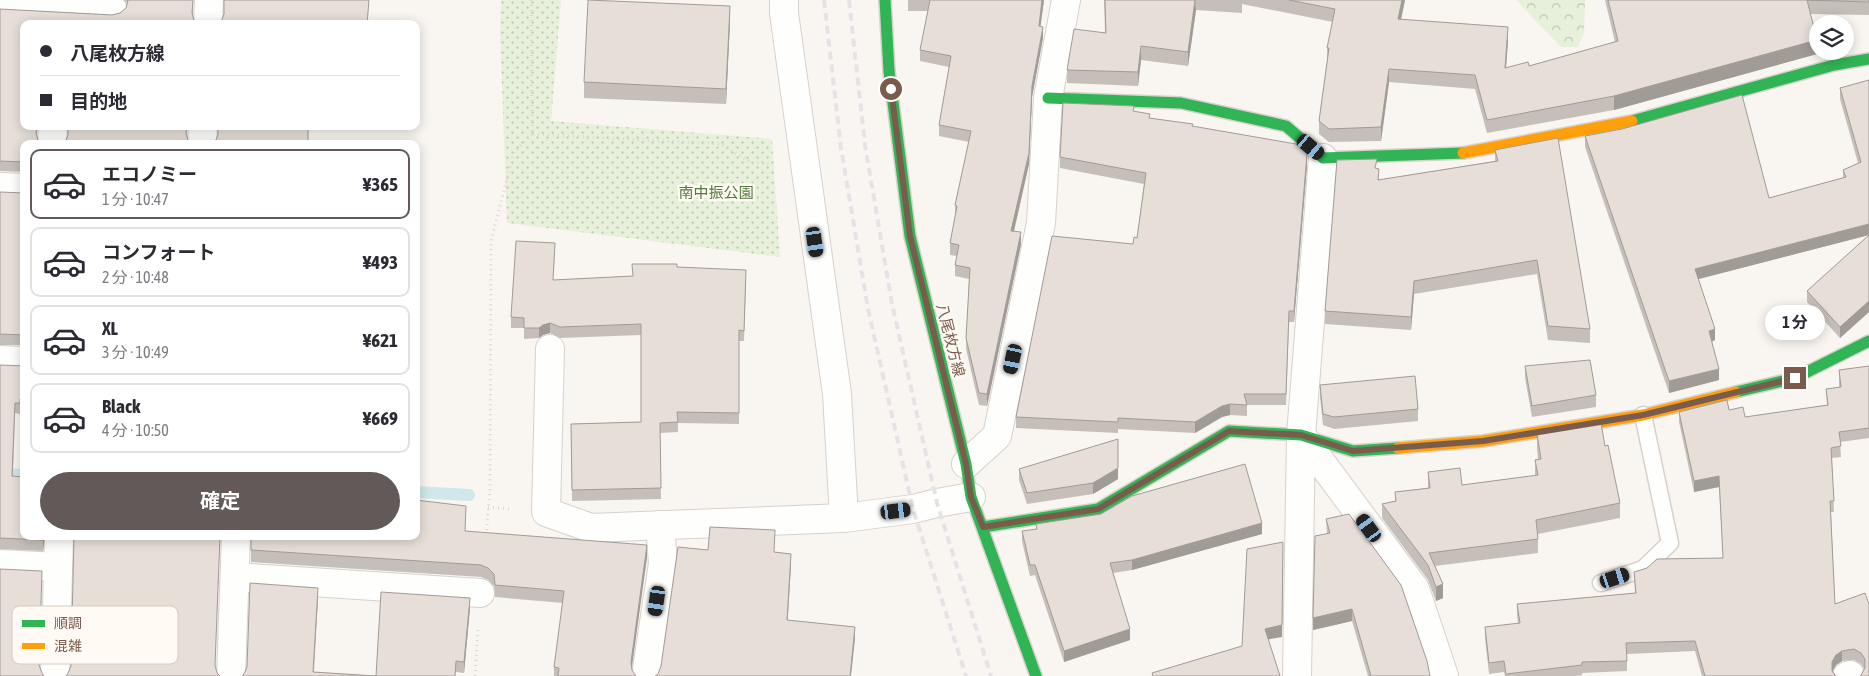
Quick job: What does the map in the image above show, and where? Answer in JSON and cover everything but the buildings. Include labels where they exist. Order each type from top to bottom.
[{"type":"street","points":[[208,20],[209,0]]},
{"type":"street","points":[[784,0],[784,13],[837,394],[844,518]]},
{"type":"street","name":"八尾枚方線","points":[[885,0],[889,71],[910,236],[966,464],[971,497],[1036,676]]},
{"type":"street","points":[[966,464],[997,436],[1041,224],[1048,98],[1066,0]]},
{"type":"street","points":[[0,4],[61,10],[113,10]]},
{"type":"street","points":[[1048,98],[1181,103],[1191,105],[1286,126],[1323,158],[1460,154],[1618,125],[1834,65],[1869,60]]},
{"type":"street","points":[[1297,676],[1301,435],[1323,158]]},
{"type":"street","points":[[0,187],[20,188]]},
{"type":"street","points":[[983,527],[1098,509],[1229,431],[1301,435],[1353,451],[1483,441],[1643,415],[1795,378],[1869,341]]},
{"type":"street","points":[[550,349],[546,512],[591,528],[844,518],[913,509],[971,497]]},
{"type":"street","points":[[0,360],[20,361]]},
{"type":"street","points":[[1301,435],[1415,589],[1444,676]]},
{"type":"street","points":[[646,676],[663,563],[660,525]]},
{"type":"street","points":[[57,606],[59,540]]},
{"type":"street","points":[[231,676],[236,540]]},
{"type":"street","points":[[0,564],[58,567]]},
{"type":"street","points":[[235,577],[480,593]]},
{"type":"lane","points":[[1601,583],[1643,569],[1670,543],[1643,415]]},
{"type":"path","points":[[486,536],[490,491],[491,241],[514,152],[532,134],[531,0]]},
{"type":"path","points":[[532,134],[721,144],[752,163],[778,164]]},
{"type":"path","points":[[475,676],[480,593]]},
{"type":"green space","name":"南中振公園","points":[[501,0],[561,0],[551,121],[772,139],[780,257],[507,223],[500,29]]},
{"type":"green space","points":[[1516,0],[1585,0],[1584,33],[1578,47],[1561,47]]},
{"type":"waterway","points":[[0,474],[20,475]]},
{"type":"waterway","points":[[420,492],[469,495]]},
{"type":"railway","points":[[824,0],[841,148],[868,309],[913,509],[966,676]]},
{"type":"railway","points":[[849,0],[865,145],[892,304],[937,503],[991,676]]},
{"type":"traffic: fast","points":[[885,0],[889,71],[910,236],[966,464],[971,497],[1036,676]]},
{"type":"traffic: fast","points":[[1632,121],[1834,65],[1869,59]]},
{"type":"traffic: fast","points":[[1048,98],[1181,103],[1286,126],[1323,158],[1463,153]]},
{"type":"traffic: fast","points":[[1736,392],[1795,378],[1869,341]]},
{"type":"traffic: fast","points":[[983,527],[1098,509],[1229,431],[1301,435],[1353,451],[1398,448]]},
{"type":"traffic: slow","points":[[1463,153],[1632,121]]},
{"type":"traffic: slow","points":[[1398,448],[1483,441],[1643,415],[1736,392]]},
{"type":"route","points":[[891,89],[910,236],[966,464],[971,497],[983,527],[1098,509],[1229,431],[1301,435],[1353,451],[1483,441],[1643,415],[1795,378]]}]
